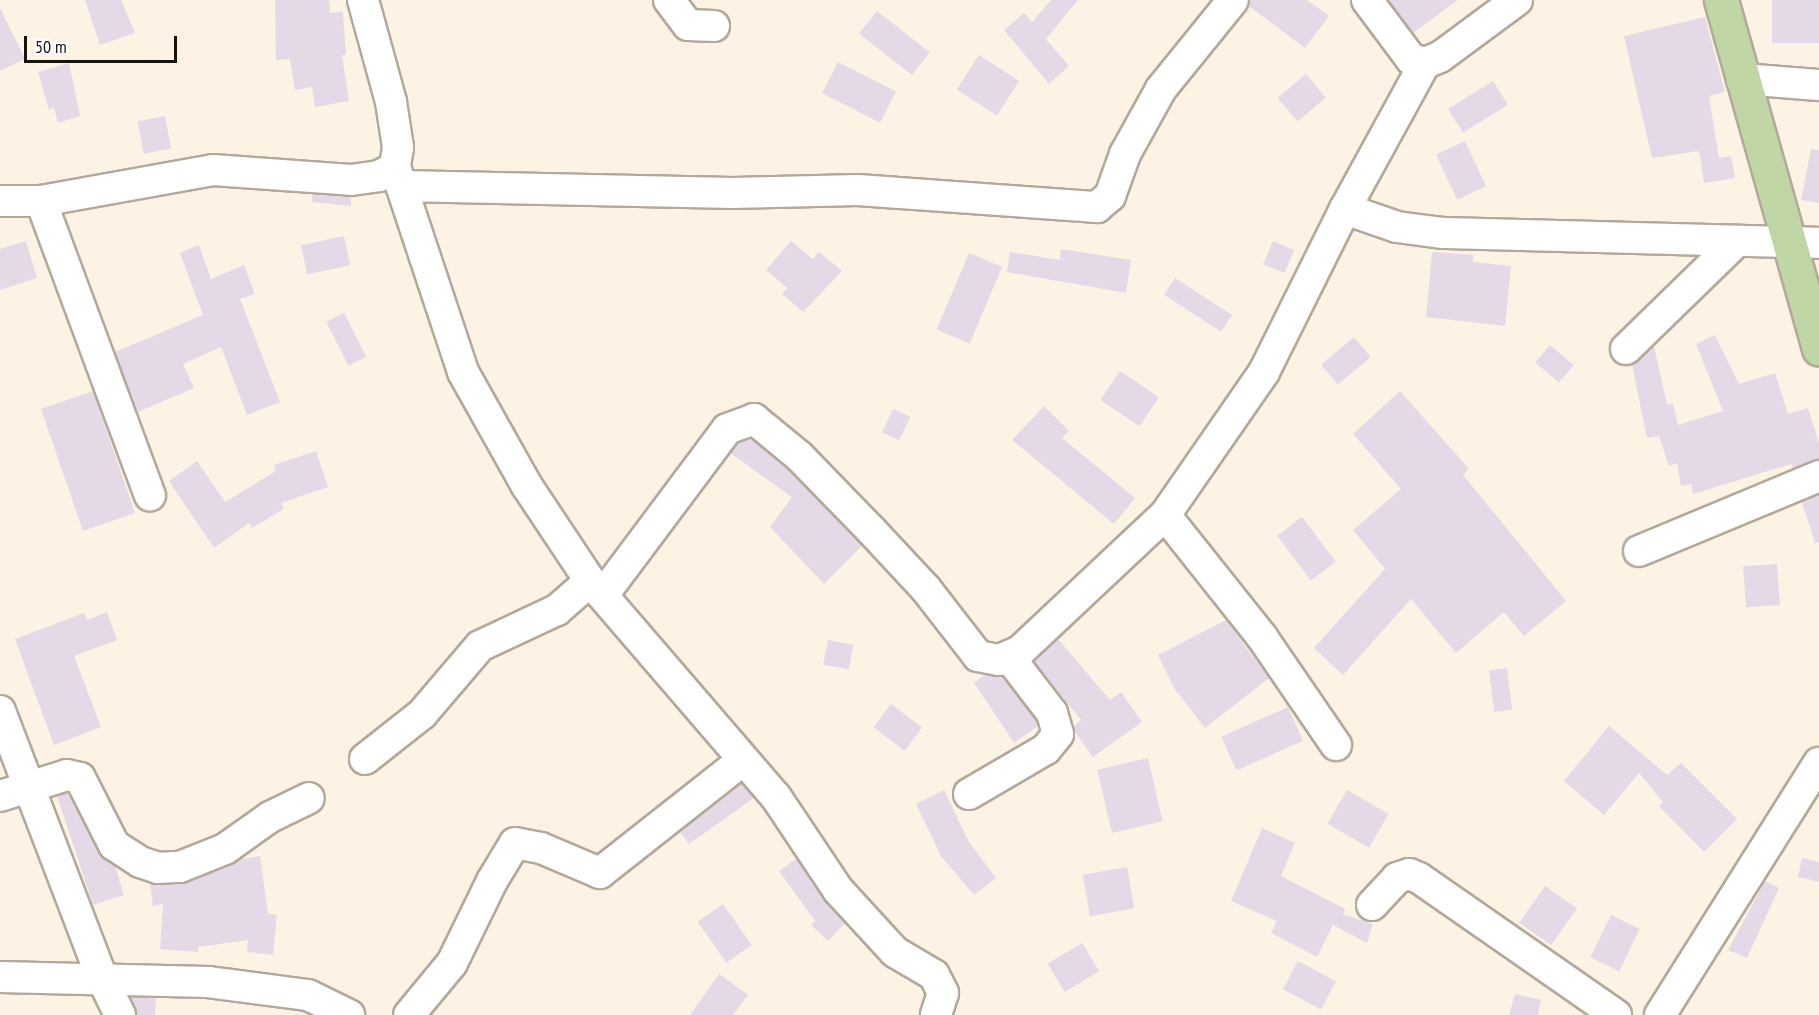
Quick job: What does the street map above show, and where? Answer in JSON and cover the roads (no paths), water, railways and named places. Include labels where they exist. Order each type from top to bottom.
[{"type":"main road","points":[[1721,0],[1742,79],[1803,243],[1819,349]]},
{"type":"street","points":[[363,0],[391,102],[398,147],[398,176],[463,372],[527,486],[596,588],[776,797],[838,890],[895,952],[934,975],[943,993],[936,1015]]},
{"type":"street","points":[[669,0],[688,25],[714,26]]},
{"type":"street","points":[[0,201],[41,201],[213,170],[351,180],[398,176],[733,193],[858,190],[1096,207],[1110,196],[1125,154],[1161,89],[1233,0]]},
{"type":"street","points":[[1367,0],[1411,59],[1425,63],[1440,57],[1517,0]]},
{"type":"street","points":[[365,759],[422,714],[480,646],[558,610],[596,588],[727,429],[754,419],[799,456],[871,530],[926,589],[978,656],[988,660],[1009,657],[1165,515],[1264,372],[1345,209],[1425,63]]},
{"type":"street","points":[[1742,79],[1819,85]]},
{"type":"street","points":[[41,201],[150,495]]},
{"type":"street","points":[[1345,209],[1420,231],[1736,243],[1803,243]]},
{"type":"street","points":[[1626,349],[1736,243]]},
{"type":"street","points":[[1639,551],[1819,476]]},
{"type":"street","points":[[1165,515],[1262,637],[1336,745]]},
{"type":"street","points":[[969,794],[1046,749],[1058,734],[1052,713],[1009,657]]},
{"type":"street","points":[[0,711],[13,791],[120,1015]]},
{"type":"street","points":[[409,1015],[452,963],[515,843],[541,848],[600,873],[742,760]]},
{"type":"street","points":[[1660,1015],[1819,763]]},
{"type":"street","points":[[13,791],[67,775],[80,778],[114,845],[140,862],[158,868],[180,867],[225,849],[270,817],[309,798]]},
{"type":"street","points":[[1372,905],[1397,878],[1409,874],[1419,878],[1616,1015]]},
{"type":"street","points":[[0,977],[101,976],[208,982],[308,995],[350,1015]]}]
